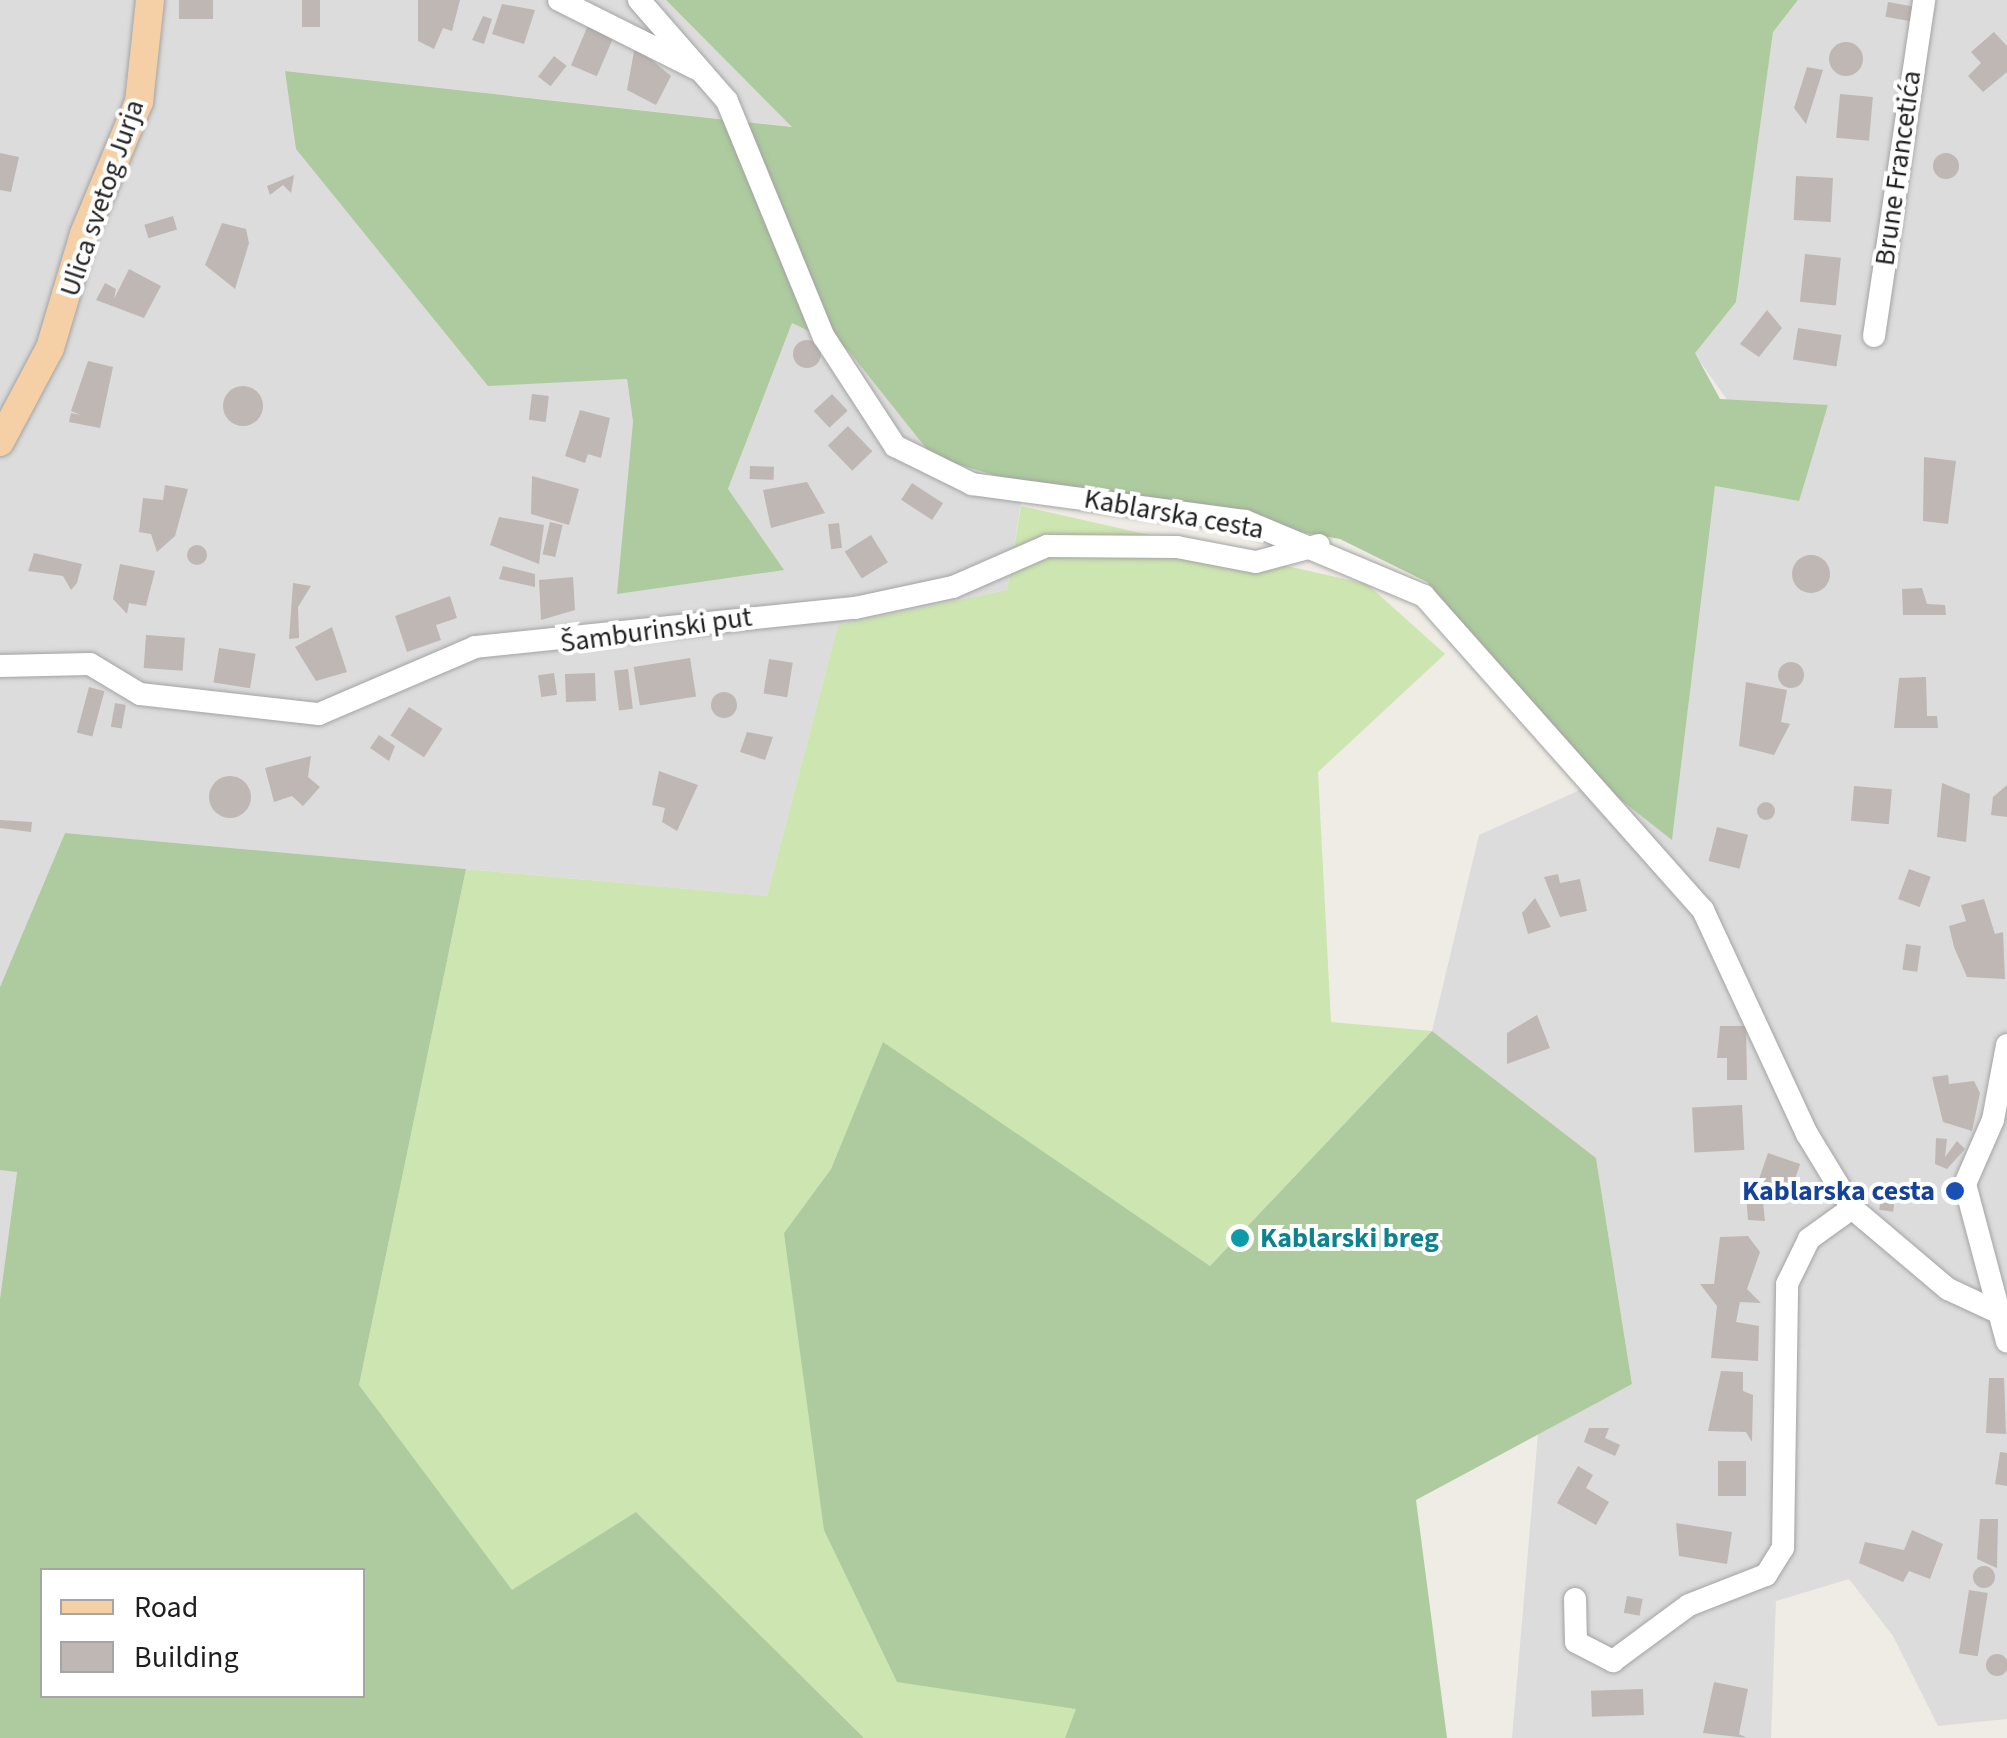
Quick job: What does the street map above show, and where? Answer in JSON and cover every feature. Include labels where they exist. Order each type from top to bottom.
[{"type":"main road","name":"Ulica svetog Jurja","points":[[0,442],[50,348],[84,234],[139,102],[150,0]]},
{"type":"street","name":"Kablarska cesta","points":[[559,0],[697,69]]},
{"type":"street","name":"Kablarska cesta","points":[[639,0],[727,101],[846,383],[895,446],[972,484],[1211,515],[1320,545],[1424,596],[1679,878],[1732,956],[1807,1134],[1852,1208],[1948,1289],[1994,1310]]},
{"type":"street","name":"Brune Francetića","points":[[1874,336],[1924,0]]},
{"type":"street","name":"Šamburinski put","points":[[0,666],[90,664],[140,694],[319,714],[475,647],[855,608],[954,587],[1047,546],[1177,546],[1256,562],[1320,545]]},
{"type":"street","points":[[2007,1045],[1994,1120],[1964,1184],[1994,1310],[2007,1342]]},
{"type":"street","points":[[1575,1599],[1576,1642],[1613,1661],[1689,1605],[1766,1575],[1783,1548],[1786,1284],[1810,1239],[1852,1208]]},
{"type":"shaded area","points":[[0,0],[666,0],[794,127],[286,71],[488,385],[627,379],[633,422],[728,489],[792,323],[848,349],[933,457],[1024,484],[1007,590],[838,625],[767,896],[65,833],[0,987]]},
{"type":"shaded area","points":[[1798,0],[2007,0],[2007,1719],[1938,1726],[1893,1636],[1849,1579],[1776,1601],[1771,1738],[1512,1738],[1538,1434],[1632,1383],[1596,1158],[1432,1031],[1479,835],[1598,782],[1672,839],[1715,486],[1799,501],[1694,353],[1736,302],[1773,31]]},
{"type":"shaded area","points":[[0,1170],[17,1171],[0,1299]]},
{"type":"green space","points":[[666,0],[1798,0],[1773,32],[1736,302],[1695,353],[1720,399],[1828,405],[1799,501],[1715,486],[1672,840],[1598,782],[1427,582],[1340,539],[1024,484],[933,457],[848,350],[792,323],[728,489],[784,570],[617,594],[633,422],[627,379],[488,386],[296,149],[285,71],[792,127]]},
{"type":"green space","points":[[1021,506],[1367,584],[1445,654],[1318,772],[1331,1022],[1432,1031],[1210,1266],[883,1043],[831,1169],[784,1233],[1077,1709],[1065,1738],[864,1738],[636,1512],[512,1591],[359,1385],[466,869],[767,896],[838,625],[1007,590]]},
{"type":"green space","points":[[65,833],[466,869],[359,1385],[512,1590],[636,1512],[864,1738],[0,1738],[0,1299],[17,1172],[0,1170],[0,987]]},
{"type":"green space","points":[[1432,1031],[1596,1158],[1632,1384],[1416,1500],[1447,1738],[1065,1738],[1076,1709],[897,1682],[824,1530],[784,1233],[831,1169],[883,1042],[1210,1266]]},
{"type":"building","points":[[179,0],[213,0],[213,19],[179,19]]},
{"type":"building","points":[[302,0],[320,0],[320,27],[302,27]]},
{"type":"building","points":[[418,0],[460,0],[452,31],[443,28],[434,49],[418,41]]},
{"type":"building","points":[[1888,2],[1915,7],[1912,21],[1885,17]]},
{"type":"building","points":[[502,4],[535,10],[524,44],[492,34]]},
{"type":"building","points":[[483,16],[492,19],[484,44],[472,40]]},
{"type":"building","points":[[589,23],[615,34],[597,76],[571,65]]},
{"type":"building","points":[[1994,32],[2007,46],[2007,72],[1983,92],[1968,76],[1981,63],[1971,52]]},
{"type":"building","points":[[1846,42],[1858,47],[1863,59],[1858,71],[1846,76],[1834,71],[1829,59],[1834,47]]},
{"type":"building","points":[[635,46],[671,76],[656,105],[627,90]]},
{"type":"building","points":[[554,56],[567,66],[551,86],[538,76]]},
{"type":"building","points":[[1807,67],[1823,70],[1806,124],[1794,108]]},
{"type":"building","points":[[1840,94],[1873,97],[1869,141],[1836,138]]},
{"type":"building","points":[[0,153],[19,157],[11,192],[0,190]]},
{"type":"building","points":[[1946,153],[1955,157],[1959,166],[1955,175],[1946,179],[1937,175],[1933,166],[1937,157]]},
{"type":"building","points":[[294,175],[291,193],[283,185],[270,195],[267,186]]},
{"type":"building","points":[[1796,176],[1833,178],[1831,222],[1794,220]]},
{"type":"building","points":[[173,216],[177,229],[148,238],[144,225]]},
{"type":"building","points":[[222,223],[246,229],[249,243],[235,289],[205,265]]},
{"type":"building","points":[[1805,254],[1841,258],[1836,306],[1800,302]]},
{"type":"building","points":[[129,269],[161,286],[144,318],[96,300],[105,283],[116,289],[114,299]]},
{"type":"building","points":[[1767,310],[1782,328],[1759,357],[1740,344]]},
{"type":"building","points":[[1798,328],[1841,335],[1836,366],[1793,360]]},
{"type":"building","points":[[807,340],[817,344],[821,354],[817,364],[807,368],[797,364],[793,354],[797,344]]},
{"type":"building","points":[[88,361],[113,367],[100,428],[69,422],[71,413],[81,415],[71,411]]},
{"type":"building","points":[[243,386],[257,392],[263,406],[257,420],[243,426],[229,420],[223,406],[229,392]]},
{"type":"building","points":[[532,394],[549,396],[546,422],[529,420]]},
{"type":"building","points":[[832,394],[848,411],[829,428],[814,411]]},
{"type":"building","points":[[580,410],[610,418],[601,458],[588,454],[585,463],[565,456]]},
{"type":"building","points":[[848,426],[872,451],[852,471],[828,445]]},
{"type":"building","points":[[1924,457],[1956,461],[1948,524],[1923,521]]},
{"type":"building","points":[[750,466],[774,467],[774,480],[750,479]]},
{"type":"building","points":[[532,476],[579,489],[569,525],[531,514]]},
{"type":"building","points":[[807,482],[825,513],[771,528],[763,490]]},
{"type":"building","points":[[912,483],[943,503],[932,520],[901,500]]},
{"type":"building","points":[[165,485],[188,489],[175,536],[157,552],[151,534],[139,532],[143,498],[163,500]]},
{"type":"building","points":[[499,517],[544,525],[539,564],[490,545]]},
{"type":"building","points":[[550,522],[563,525],[555,557],[543,554]]},
{"type":"building","points":[[839,523],[842,548],[831,549],[828,524]]},
{"type":"building","points":[[871,535],[888,562],[862,579],[845,551]]},
{"type":"building","points":[[197,545],[207,555],[197,565],[187,555]]},
{"type":"building","points":[[34,553],[82,564],[77,583],[71,590],[63,576],[28,571]]},
{"type":"building","points":[[1811,555],[1825,560],[1830,574],[1825,588],[1811,593],[1797,588],[1792,574],[1797,560]]},
{"type":"building","points":[[120,564],[155,571],[146,606],[129,603],[127,614],[113,599]]},
{"type":"building","points":[[503,566],[535,574],[535,587],[499,579]]},
{"type":"building","points":[[573,577],[575,610],[541,620],[539,580]]},
{"type":"building","points":[[293,583],[311,586],[298,607],[299,638],[289,639]]},
{"type":"building","points":[[1922,588],[1927,604],[1945,605],[1946,615],[1903,615],[1902,589]]},
{"type":"building","points":[[450,596],[457,618],[436,625],[441,640],[407,652],[395,616]]},
{"type":"building","points":[[332,627],[347,672],[316,681],[295,647]]},
{"type":"building","points":[[146,635],[185,638],[183,671],[144,668]]},
{"type":"building","points":[[219,648],[256,654],[250,688],[214,683]]},
{"type":"building","points":[[690,658],[696,697],[640,705],[634,667]]},
{"type":"building","points":[[769,659],[793,663],[787,697],[764,694]]},
{"type":"building","points":[[1791,662],[1800,666],[1804,675],[1800,684],[1791,688],[1782,684],[1778,675],[1782,666]]},
{"type":"building","points":[[628,669],[633,709],[619,710],[614,671]]},
{"type":"building","points":[[554,673],[557,695],[541,697],[538,675]]},
{"type":"building","points":[[595,673],[596,701],[566,702],[565,674]]},
{"type":"building","points":[[1926,677],[1927,716],[1937,716],[1938,728],[1894,728],[1899,678]]},
{"type":"building","points":[[1746,682],[1787,690],[1781,722],[1790,724],[1774,755],[1739,746]]},
{"type":"building","points":[[89,687],[104,691],[92,737],[77,732]]},
{"type":"building","points":[[724,692],[733,696],[737,705],[733,714],[724,718],[715,714],[711,705],[715,696]]},
{"type":"building","points":[[115,703],[126,705],[122,729],[111,727]]},
{"type":"building","points":[[409,707],[443,729],[424,757],[390,736]]},
{"type":"building","points":[[747,732],[773,737],[765,760],[740,752]]},
{"type":"building","points":[[379,735],[395,746],[389,761],[370,748]]},
{"type":"building","points":[[311,756],[308,777],[320,787],[303,806],[292,796],[274,802],[265,768]]},
{"type":"building","points":[[659,771],[698,785],[677,831],[662,822],[665,808],[652,805]]},
{"type":"building","points":[[230,776],[245,782],[251,797],[245,812],[230,818],[215,812],[209,797],[215,782]]},
{"type":"building","points":[[1942,783],[1970,794],[1966,842],[1937,837]]},
{"type":"building","points":[[2007,785],[2007,817],[1991,815],[1993,797]]},
{"type":"building","points":[[1854,786],[1892,789],[1889,824],[1851,821]]},
{"type":"building","points":[[1766,802],[1775,811],[1766,820],[1757,811]]},
{"type":"building","points":[[0,820],[32,822],[31,832],[0,828]]},
{"type":"building","points":[[1717,827],[1748,835],[1740,869],[1709,861]]},
{"type":"building","points":[[1909,869],[1931,877],[1920,907],[1898,899]]},
{"type":"building","points":[[1558,874],[1560,883],[1580,879],[1587,911],[1560,917],[1544,877]]},
{"type":"building","points":[[1535,898],[1551,927],[1528,934],[1522,913]]},
{"type":"building","points":[[1984,899],[1995,934],[2003,932],[2005,979],[1967,977],[1954,947],[1949,926],[1966,921],[1961,905]]},
{"type":"building","points":[[1906,944],[1921,946],[1917,972],[1902,970]]},
{"type":"building","points":[[1537,1015],[1550,1048],[1507,1064],[1507,1033]]},
{"type":"building","points":[[1720,1026],[1746,1026],[1747,1080],[1727,1080],[1727,1058],[1717,1058]]},
{"type":"building","points":[[1948,1075],[1949,1084],[1974,1081],[1980,1093],[1972,1131],[1943,1122],[1932,1077]]},
{"type":"building","points":[[1742,1105],[1744,1150],[1694,1153],[1692,1108]]},
{"type":"building","points":[[1936,1138],[1947,1139],[1945,1157],[1957,1141],[1965,1149],[1947,1169],[1935,1164]]},
{"type":"building","points":[[1768,1153],[1800,1164],[1790,1192],[1758,1181]]},
{"type":"building","points":[[1882,1190],[1896,1192],[1893,1212],[1879,1210]]},
{"type":"building","points":[[1762,1192],[1765,1221],[1748,1220],[1746,1194]]},
{"type":"building","points":[[1748,1236],[1760,1252],[1747,1289],[1761,1303],[1740,1302],[1736,1322],[1759,1326],[1758,1361],[1711,1358],[1717,1306],[1700,1284],[1714,1284],[1720,1237]]},
{"type":"building","points":[[1721,1371],[1743,1372],[1743,1391],[1753,1395],[1752,1442],[1746,1432],[1708,1431]]},
{"type":"building","points":[[1989,1378],[2004,1378],[2006,1434],[1986,1433]]},
{"type":"building","points":[[1589,1428],[1609,1428],[1605,1438],[1620,1445],[1615,1456],[1584,1442]]},
{"type":"building","points":[[2000,1452],[2007,1453],[2007,1486],[1995,1484]]},
{"type":"building","points":[[1718,1461],[1746,1461],[1746,1496],[1718,1496]]},
{"type":"building","points":[[1578,1466],[1593,1475],[1586,1488],[1609,1502],[1596,1525],[1557,1503]]},
{"type":"building","points":[[1980,1519],[1998,1519],[1997,1568],[1977,1559]]},
{"type":"building","points":[[1676,1523],[1732,1532],[1727,1564],[1679,1556]]},
{"type":"building","points":[[1912,1530],[1943,1544],[1930,1579],[1909,1571],[1903,1582],[1859,1563],[1865,1542],[1904,1550]]},
{"type":"building","points":[[1980,1566],[1988,1566],[1995,1577],[1988,1588],[1980,1588],[1973,1581],[1973,1573]]},
{"type":"building","points":[[1969,1590],[1988,1593],[1978,1656],[1959,1653]]},
{"type":"building","points":[[1627,1596],[1643,1599],[1639,1616],[1624,1613]]},
{"type":"building","points":[[1997,1654],[2008,1665],[1997,1676],[1986,1665]]},
{"type":"building","points":[[1714,1682],[1748,1689],[1739,1734],[1747,1738],[1703,1733]]},
{"type":"building","points":[[1643,1689],[1644,1715],[1592,1717],[1591,1691]]},
{"type":"place","name":"Kablarska cesta","points":[[1955,1191]]},
{"type":"place","name":"Kablarski breg","points":[[1240,1238]]}]
